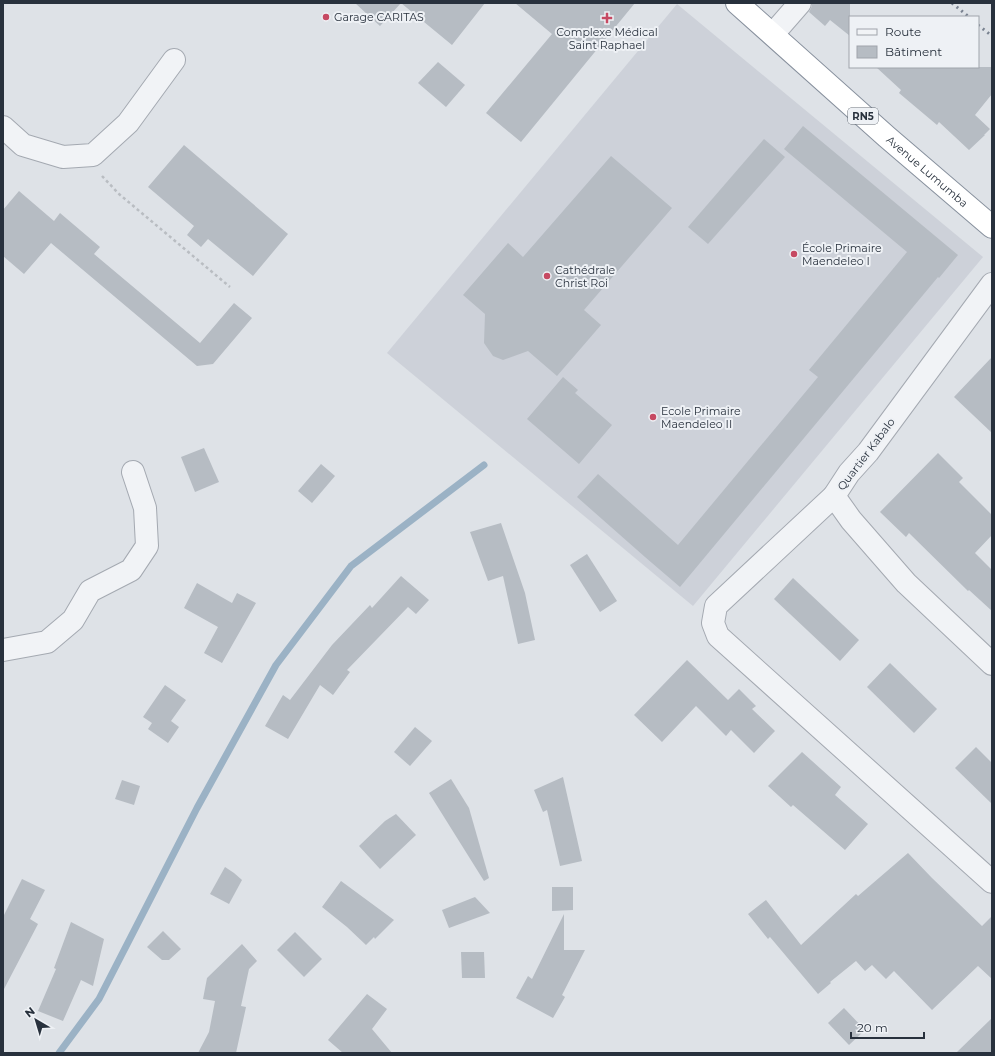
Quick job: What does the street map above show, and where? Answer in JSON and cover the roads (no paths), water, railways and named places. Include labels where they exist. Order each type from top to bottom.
[{"type":"highway","name":"Avenue Lumumba","points":[[737,3],[887,137],[992,227]]},
{"type":"street","points":[[773,34],[800,3]]},
{"type":"street","points":[[3,127],[24,145],[63,157],[93,155],[128,123],[174,60]]},
{"type":"street","name":"Quartier Kabalo","points":[[992,284],[868,452],[849,473],[834,496],[850,520],[906,583],[992,664]]},
{"type":"street","points":[[3,650],[47,642],[73,620],[90,591],[131,570],[148,546],[145,508],[134,472]]},
{"type":"street","points":[[834,496],[716,606],[713,623],[718,636],[992,882]]},
{"type":"waterway","points":[[59,1053],[99,999],[197,808],[276,665],[351,566],[484,465]]},
{"type":"railway","points":[[952,3],[968,16]]},
{"type":"railway","points":[[979,26],[992,36]]},
{"type":"place","name":"Garage CARITAS","points":[[326,17]]},
{"type":"place","name":"Complexe Médical Saint Raphael","points":[[607,18]]},
{"type":"place","name":"École Primaire Maendeleo I","points":[[794,254]]},
{"type":"place","name":"Cathédrale Christ Roi","points":[[547,276]]},
{"type":"place","name":"Ecole Primaire Maendeleo II","points":[[653,417]]}]
